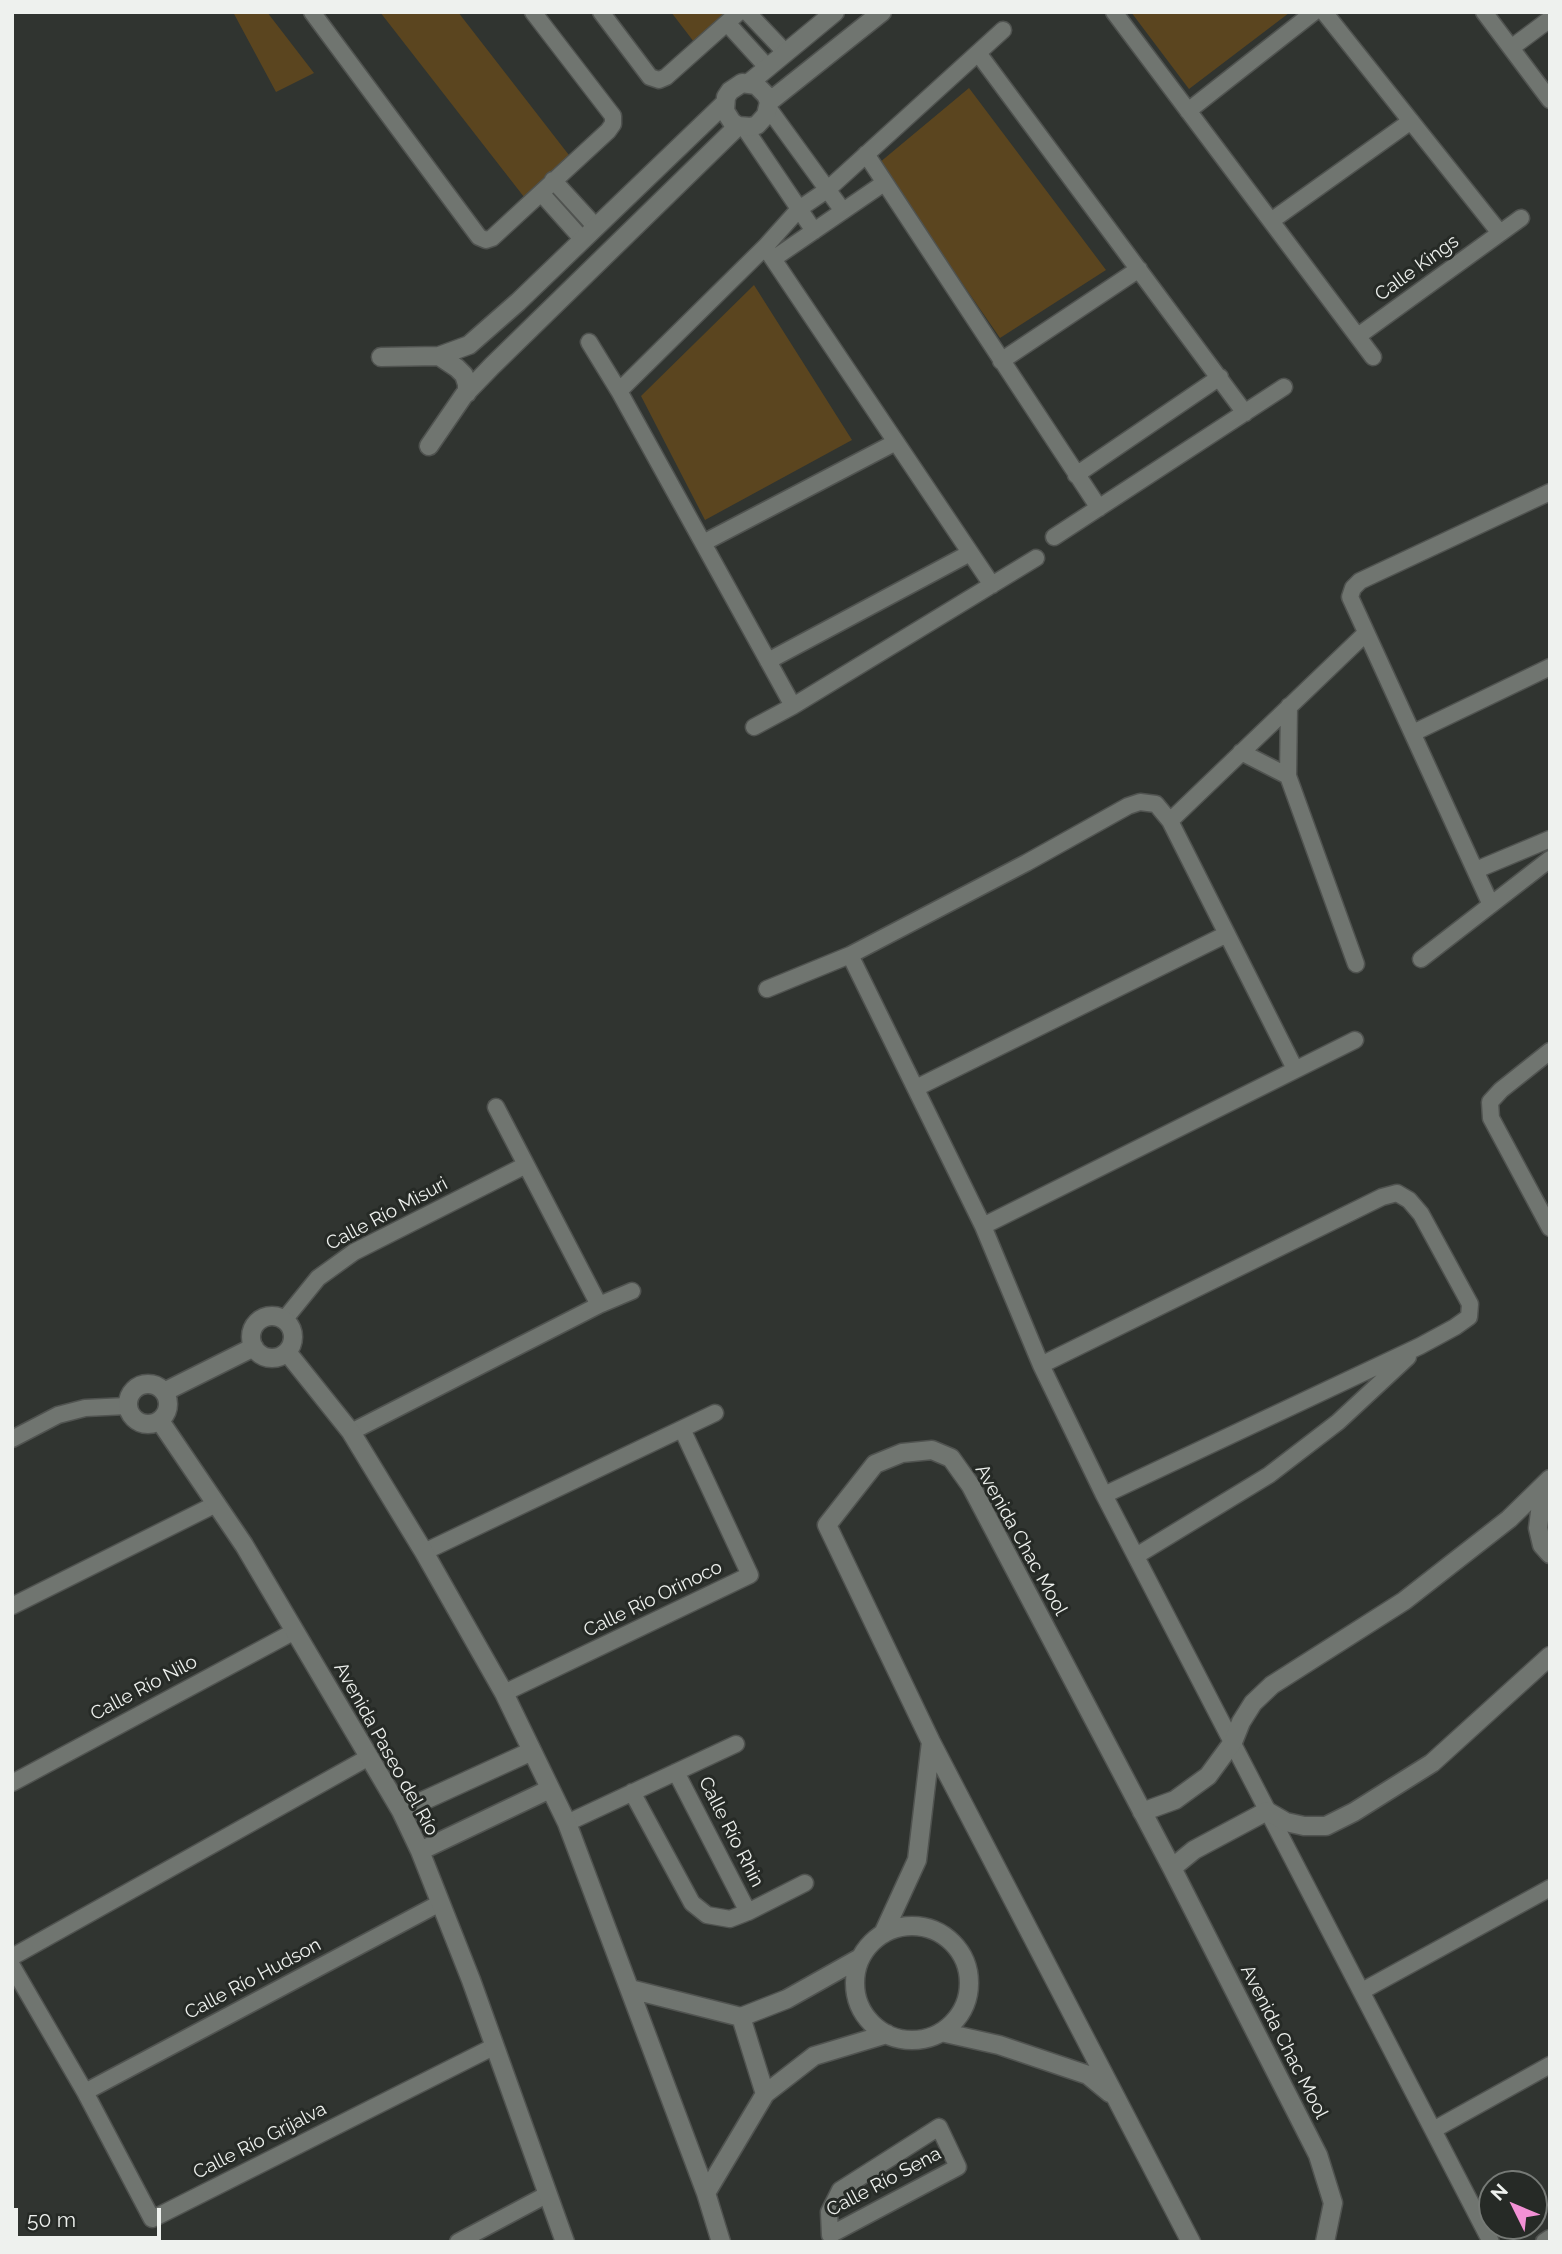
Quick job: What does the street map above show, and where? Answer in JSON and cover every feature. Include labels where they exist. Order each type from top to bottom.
[{"type":"street","points":[[312,12],[479,237],[486,240],[492,238],[613,124],[613,116],[533,12]]},
{"type":"street","points":[[601,12],[650,77],[666,77],[733,18],[768,68]]},
{"type":"street","points":[[747,12],[786,53]]},
{"type":"street","points":[[749,83],[835,12]]},
{"type":"street","points":[[429,446],[467,393],[741,127],[751,127],[762,121],[769,106],[882,12]]},
{"type":"street","points":[[1114,12],[1373,357]]},
{"type":"street","points":[[1188,111],[1314,12]]},
{"type":"street","points":[[1324,12],[1500,233]]},
{"type":"street","points":[[1484,12],[1550,100]]},
{"type":"street","points":[[1511,48],[1550,19]]},
{"type":"street","points":[[619,391],[769,253],[799,209],[827,190],[1003,30]]},
{"type":"street","points":[[978,53],[1245,413]]},
{"type":"street","points":[[381,357],[439,356],[469,345],[583,240],[724,104],[730,91],[742,83],[762,89],[769,106],[843,211]]},
{"type":"street","points":[[724,104],[727,117],[741,127],[814,231]]},
{"type":"street","points":[[1271,221],[1411,121]]},
{"type":"street","points":[[866,154],[1099,508]]},
{"type":"street","points":[[553,180],[596,227]]},
{"type":"street","points":[[769,253],[814,231],[884,183]]},
{"type":"street","points":[[541,193],[583,240]]},
{"type":"street","name":"Calle Kings","points":[[1358,336],[1521,218]]},
{"type":"street","points":[[769,253],[992,585]]},
{"type":"street","points":[[1001,361],[1139,269]]},
{"type":"street","points":[[518,302],[522,317],[535,325]]},
{"type":"street","points":[[589,342],[619,391],[793,706]]},
{"type":"street","points":[[439,356],[464,375],[467,393]]},
{"type":"street","points":[[1076,475],[1220,377]]},
{"type":"street","points":[[1054,537],[1284,387]]},
{"type":"street","points":[[703,543],[895,442]]},
{"type":"street","points":[[1491,905],[1350,597],[1353,588],[1360,581],[1550,492]]},
{"type":"street","points":[[768,661],[970,552]]},
{"type":"street","points":[[754,727],[1036,558]]},
{"type":"street","points":[[1170,821],[1366,633]]},
{"type":"street","points":[[1413,733],[1550,667]]},
{"type":"street","points":[[1289,706],[1288,776],[1356,964]]},
{"type":"street","points":[[1241,752],[1288,776]]},
{"type":"street","points":[[767,989],[850,955],[1128,806],[1140,802],[1157,804],[1170,821],[1295,1069]]},
{"type":"street","points":[[1476,870],[1550,839]]},
{"type":"street","points":[[1421,960],[1550,859]]},
{"type":"street","points":[[916,1088],[1227,934]]},
{"type":"street","points":[[850,955],[983,1226],[1041,1365],[1104,1495],[1492,2242]]},
{"type":"street","points":[[983,1226],[1355,1040]]},
{"type":"street","points":[[1550,1051],[1490,1102],[1491,1118],[1550,1228]]},
{"type":"street","points":[[496,1107],[599,1306]]},
{"type":"street","name":"Calle Río Misuri","points":[[284,1320],[318,1278],[354,1252],[526,1166]]},
{"type":"street","points":[[1041,1365],[1382,1197],[1396,1193],[1409,1200],[1421,1214],[1470,1304],[1469,1317],[1420,1346],[1104,1495]]},
{"type":"street","points":[[351,1432],[599,1306],[632,1292]]},
{"type":"street","points":[[271,1317],[284,1320],[292,1329],[293,1335],[287,1352],[282,1356],[269,1358],[258,1352],[254,1347],[252,1333],[258,1322],[271,1317]]},
{"type":"street","points":[[1136,1556],[1269,1475],[1338,1422],[1420,1346]]},
{"type":"street","points":[[164,1392],[254,1347]]},
{"type":"street","points":[[287,1352],[351,1432],[424,1552],[504,1693],[551,1789],[630,1989],[706,2193],[721,2242]]},
{"type":"street","points":[[154,1384],[164,1392],[167,1410],[160,1421],[148,1425],[132,1417],[127,1406],[130,1393],[141,1385],[154,1384]]},
{"type":"street","points":[[12,1439],[58,1415],[85,1408],[127,1406]]},
{"type":"street","points":[[424,1552],[715,1413]]},
{"type":"street","name":"Avenida Paseo del Río","points":[[160,1421],[244,1545],[401,1811],[420,1851],[495,2046],[565,2242]]},
{"type":"street","name":"Calle Río Orinoco","points":[[504,1693],[750,1575],[682,1429]]},
{"type":"street","name":"Avenida Chac Mool","points":[[1191,2242],[931,1742],[827,1525],[875,1464],[902,1453],[932,1450],[951,1458],[971,1486],[1172,1868],[1318,2155],[1333,2203],[1325,2242]]},
{"type":"street","points":[[1142,1812],[1175,1800],[1192,1789],[1222,1760],[1253,1703],[1272,1685],[1414,1594],[1509,1519],[1550,1479]]},
{"type":"street","points":[[1550,1489],[1540,1512],[1538,1528],[1542,1545],[1550,1553]]},
{"type":"street","points":[[12,1606],[216,1504]]},
{"type":"street","name":"Calle Río Nilo","points":[[12,1783],[295,1631]]},
{"type":"street","points":[[1267,1811],[1286,1822],[1304,1826],[1326,1826],[1354,1812],[1432,1763],[1550,1656]]},
{"type":"street","points":[[883,1934],[917,1860],[931,1742]]},
{"type":"street","name":"Calle Río Rhin","points":[[567,1824],[736,1744]]},
{"type":"street","points":[[401,1811],[532,1751]]},
{"type":"street","points":[[12,1957],[369,1757]]},
{"type":"street","name":"Calle Río Rhin","points":[[676,1772],[748,1912]]},
{"type":"street","points":[[420,1851],[551,1789]]},
{"type":"street","name":"Calle Río Rhin","points":[[632,1792],[692,1903],[707,1915],[730,1919],[805,1883]]},
{"type":"street","points":[[1172,1868],[1194,1850],[1267,1811]]},
{"type":"street","points":[[1362,1991],[1550,1888]]},
{"type":"street","name":"Calle Río Hudson","points":[[85,2092],[440,1903]]},
{"type":"street","points":[[917,1926],[934,1930],[949,1940],[961,1953],[969,1988],[965,2005],[955,2020],[941,2032],[923,2039],[905,2040],[887,2035],[872,2024],[861,2009],[855,1993],[855,1975],[860,1958],[870,1944],[883,1934],[899,1927],[917,1926]]},
{"type":"street","points":[[630,1989],[741,2017],[787,1999],[860,1958]]},
{"type":"street","name":"Calle Río Grijalva","points":[[12,1966],[85,2092],[152,2219],[495,2046]]},
{"type":"street","points":[[741,2017],[765,2094]]},
{"type":"street","points":[[941,2032],[999,2045],[1088,2075],[1115,2097]]},
{"type":"street","points":[[706,2193],[765,2094],[814,2056],[887,2035]]},
{"type":"street","points":[[1435,2129],[1550,2065]]},
{"type":"street","name":"Calle Río Sena","points":[[939,2126],[958,2167],[831,2239],[829,2212],[840,2190],[939,2126]]},
{"type":"street","points":[[458,2242],[548,2194]]},
{"type":"street","points":[[1544,2242],[1550,2238]]},
{"type":"shaded area","points":[[233,12],[267,12],[314,73],[276,92]]},
{"type":"shaded area","points":[[380,12],[458,12],[572,159],[524,197]]},
{"type":"shaded area","points":[[671,12],[732,12],[694,42]]},
{"type":"shaded area","points":[[1131,12],[1288,12],[1289,13],[1189,89]]},
{"type":"shaded area","points":[[969,88],[1106,270],[1000,338],[879,163]]},
{"type":"shaded area","points":[[754,285],[852,440],[705,520],[641,396]]}]
